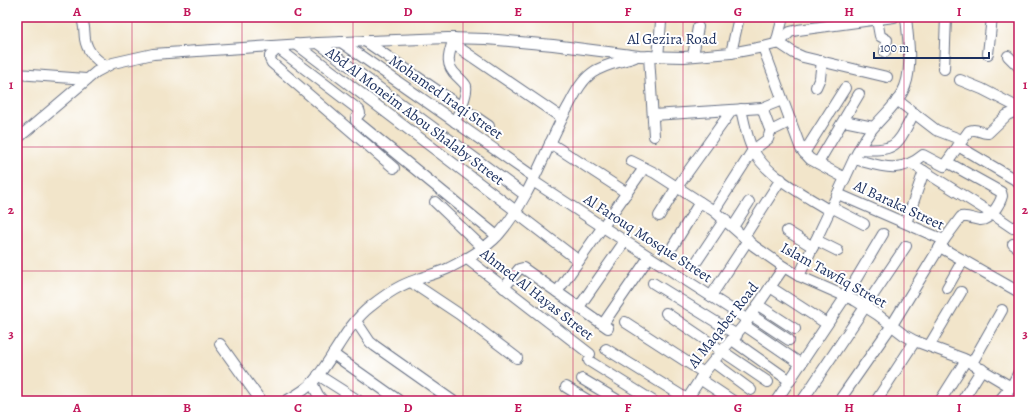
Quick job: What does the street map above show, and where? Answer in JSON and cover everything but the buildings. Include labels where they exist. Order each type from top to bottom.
[{"type":"street","points":[[81,17],[89,51],[97,60],[106,66]]},
{"type":"street","points":[[731,53],[739,17]]},
{"type":"street","points":[[783,17],[777,43],[798,55],[887,78]]},
{"type":"street","name":"Al Gezira Road","points":[[17,140],[86,80],[106,66],[126,59],[153,54],[277,47],[318,42],[453,41],[486,39],[553,45],[639,56],[693,56],[731,53],[763,47],[777,43],[790,32],[794,31],[858,20],[877,20],[890,17]]},
{"type":"street","points":[[799,276],[859,149],[873,128],[903,92],[909,65],[906,17]]},
{"type":"street","points":[[944,69],[946,17]]},
{"type":"street","points":[[988,54],[992,17]]},
{"type":"street","points":[[877,20],[880,36],[887,40],[885,52]]},
{"type":"street","points":[[654,136],[654,57],[661,22]]},
{"type":"street","points":[[693,56],[698,27]]},
{"type":"street","points":[[365,41],[489,126]]},
{"type":"street","points":[[455,122],[461,107],[466,86],[449,66],[449,56],[453,41],[562,118]]},
{"type":"street","points":[[318,42],[525,195]]},
{"type":"street","name":"Mohamed Iraqi Street","points":[[341,42],[534,179]]},
{"type":"street","name":"Abd Al Moneim Abou Shalaby Street","points":[[296,44],[579,261]]},
{"type":"street","points":[[394,168],[272,63],[270,56],[277,47],[359,110],[360,113],[356,118],[356,121],[497,236]]},
{"type":"street","points":[[763,47],[782,100],[804,153],[818,163],[845,178]]},
{"type":"street","points":[[286,401],[295,396],[315,379],[356,321],[370,307],[402,285],[450,268],[497,236],[516,212],[534,179],[562,118],[579,88],[590,74],[639,56]]},
{"type":"street","points":[[1008,56],[1019,67]]},
{"type":"street","points":[[816,87],[820,78],[822,61]]},
{"type":"street","points":[[17,74],[86,80]]},
{"type":"street","points":[[960,80],[982,88],[1019,109]]},
{"type":"street","points":[[804,153],[845,88]]},
{"type":"street","points":[[818,163],[859,94]]},
{"type":"street","points":[[653,115],[762,108],[782,100]]},
{"type":"street","points":[[897,100],[936,130],[948,136],[963,139],[1019,182]]},
{"type":"street","points":[[423,120],[431,106]]},
{"type":"street","points":[[714,211],[753,150],[768,139],[771,129],[762,108]]},
{"type":"street","points":[[854,159],[891,168],[901,167],[911,163],[923,155],[943,166],[971,130],[975,129],[988,133],[1007,115],[1019,109]]},
{"type":"street","points":[[736,110],[753,150],[765,166],[781,179],[830,209],[864,224]]},
{"type":"street","points":[[659,216],[677,187],[736,110]]},
{"type":"street","points":[[859,149],[881,150],[894,145],[901,137],[914,113]]},
{"type":"street","points":[[771,129],[775,129],[791,121]]},
{"type":"street","points":[[844,121],[873,128]]},
{"type":"street","points":[[474,157],[482,141]]},
{"type":"street","points":[[550,143],[627,192]]},
{"type":"street","name":"Islam Tawfiq Street","points":[[631,161],[677,187],[714,211],[725,219],[746,239],[784,267],[799,276],[846,296],[866,307],[904,335],[915,341],[969,362],[982,369],[1005,394],[1014,401]]},
{"type":"street","points":[[839,401],[892,325],[942,243],[961,217],[984,220],[1002,197],[1001,192],[947,162]]},
{"type":"street","points":[[911,163],[1014,228],[1019,225]]},
{"type":"street","points":[[557,292],[644,168]]},
{"type":"street","points":[[906,223],[924,171]]},
{"type":"street","name":"Al Farouq Mosque Street","points":[[534,179],[625,242],[748,320]]},
{"type":"street","points":[[711,296],[781,179]]},
{"type":"street","name":"Al Baraka Street","points":[[838,194],[906,223],[942,243],[963,260],[1019,292]]},
{"type":"street","points":[[435,202],[482,247]]},
{"type":"street","points":[[673,246],[700,202]]},
{"type":"street","points":[[733,227],[749,202]]},
{"type":"street","points":[[697,261],[725,219]]},
{"type":"street","points":[[787,231],[814,243],[838,251]]},
{"type":"street","points":[[776,401],[846,296],[882,234]]},
{"type":"street","points":[[579,307],[625,242]]},
{"type":"street","points":[[802,401],[906,246]]},
{"type":"street","points":[[504,288],[519,269],[522,268],[606,326],[649,257]]},
{"type":"street","name":"Ahmed Al Hayas Street","points":[[466,258],[589,357],[653,401]]},
{"type":"street","points":[[948,288],[963,260]]},
{"type":"street","name":"Al Maqaber Road","points":[[686,400],[702,376],[748,320],[784,267]]},
{"type":"street","points":[[411,282],[459,314],[517,358]]},
{"type":"street","points":[[653,283],[735,337],[790,381]]},
{"type":"street","points":[[770,288],[827,324]]},
{"type":"street","points":[[929,346],[961,292]]},
{"type":"street","points":[[758,305],[795,329]]},
{"type":"street","points":[[940,401],[969,362],[1002,310]]},
{"type":"street","points":[[666,313],[768,382]]},
{"type":"street","points":[[748,320],[801,364]]},
{"type":"street","points":[[748,320],[789,340]]},
{"type":"street","points":[[356,321],[370,342],[453,401]]},
{"type":"street","points":[[625,322],[702,376],[733,401]]},
{"type":"street","points":[[876,401],[915,341]]},
{"type":"street","points":[[220,344],[261,401]]},
{"type":"street","points":[[606,349],[686,400]]},
{"type":"street","points":[[333,354],[398,400]]},
{"type":"street","points":[[713,362],[751,390]]},
{"type":"street","points":[[962,401],[982,369]]},
{"type":"street","points":[[1005,394],[1019,372]]},
{"type":"street","points":[[315,379],[318,395],[323,401]]},
{"type":"street","points":[[315,379],[359,401]]},
{"type":"street","points":[[582,379],[620,401]]},
{"type":"street","points":[[566,387],[589,401]]}]
